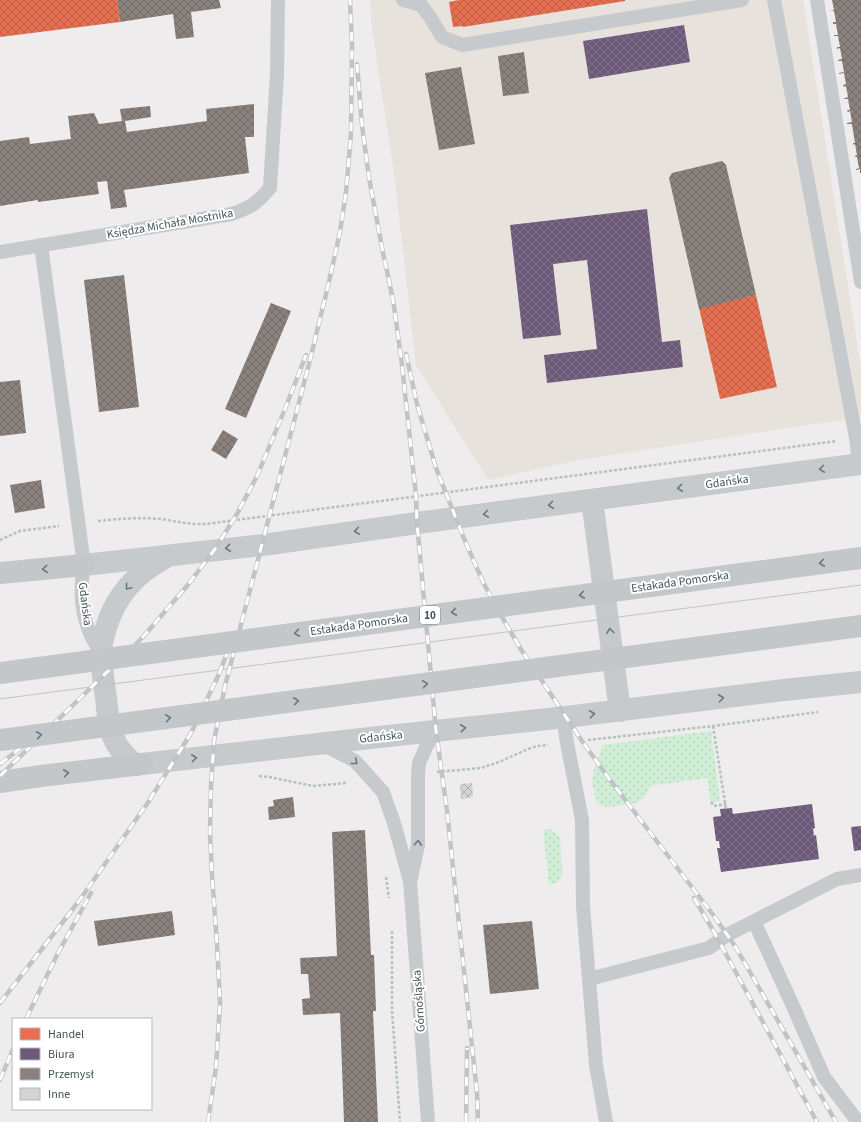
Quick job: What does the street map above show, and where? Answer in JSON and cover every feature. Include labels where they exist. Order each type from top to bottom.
[{"type":"main road","name":"Estakada Pomorska","points":[[0,673],[861,558]]},
{"type":"main road","points":[[0,573],[84,565]]},
{"type":"main road","points":[[0,740],[861,626]]},
{"type":"main road","points":[[0,782],[139,764]]},
{"type":"street","name":"Gdańska","points":[[84,565],[263,545],[860,464]]},
{"type":"street","points":[[592,500],[620,711]]},
{"type":"street","name":"Gdańska","points":[[169,555],[153,564],[126,588],[108,620],[103,637],[101,654],[110,730],[118,748],[126,756],[139,764],[566,718],[784,690],[861,682]]},
{"type":"lane","name":"Księdza Michała Mostnika","points":[[0,252],[232,214],[247,209],[259,201],[270,188],[277,74],[278,0]]},
{"type":"lane","points":[[403,0],[421,5],[442,37],[462,45],[742,0]]},
{"type":"lane","points":[[774,0],[860,464]]},
{"type":"lane","points":[[817,0],[861,282]]},
{"type":"lane","points":[[42,245],[84,565]]},
{"type":"lane","name":"Gdańska","points":[[84,565],[81,586],[86,621],[89,632],[101,654]]},
{"type":"lane","points":[[566,718],[567,743],[582,820],[583,906],[596,1065],[606,1122]]},
{"type":"lane","name":"Górnośląska","points":[[410,881],[418,845],[419,763],[427,745],[436,731]]},
{"type":"lane","name":"Górnośląska","points":[[321,744],[355,761],[383,792],[394,823],[410,881],[428,1122]]},
{"type":"lane","points":[[589,979],[708,948],[754,921],[837,879],[861,875]]},
{"type":"lane","points":[[754,921],[824,1077],[858,1122]]},
{"type":"path","points":[[95,521],[138,518],[160,519],[198,525],[839,440]]},
{"type":"path","points":[[0,540],[20,531],[62,525]]},
{"type":"path","points":[[713,726],[726,809]]},
{"type":"path","points":[[711,802],[714,806],[726,804]]},
{"type":"path","points":[[385,870],[390,900]]},
{"type":"path","points":[[392,931],[392,1010],[400,1122]]},
{"type":"shaded area","points":[[370,0],[803,0],[861,369],[861,417],[579,460],[488,480],[416,365],[395,181],[372,28]]},
{"type":"green space","points":[[711,731],[720,801],[711,802],[707,778],[650,786],[644,798],[636,803],[609,807],[603,806],[596,801],[592,783],[594,769],[603,745]]},
{"type":"green space","points":[[549,829],[557,834],[560,839],[562,874],[558,882],[549,885],[543,830]]},
{"type":"building: Handel","points":[[0,0],[117,0],[120,22],[0,37]]},
{"type":"building: Handel","points":[[459,0],[625,1],[463,27],[453,27],[449,2]]},
{"type":"building: Handel","points":[[756,295],[777,387],[720,399],[699,308]]},
{"type":"building: Biura","points":[[684,25],[690,62],[589,79],[583,41]]},
{"type":"building: Biura","points":[[647,209],[662,342],[680,340],[683,367],[547,383],[544,355],[597,349],[587,260],[553,264],[561,335],[523,339],[510,225]]},
{"type":"building: Biura","points":[[812,804],[815,828],[813,829],[814,836],[816,835],[819,859],[721,872],[717,848],[720,848],[719,841],[716,841],[713,817],[721,816],[720,809],[732,808],[733,814]]},
{"type":"building: Biura","points":[[861,826],[861,850],[854,851],[851,827]]},
{"type":"building: Przemysł","points":[[117,0],[219,0],[221,8],[191,12],[194,37],[176,39],[173,14],[120,22]]},
{"type":"building: Przemysł","points":[[832,0],[861,0],[861,173],[860,169],[856,170],[859,168],[857,157],[855,157],[857,155],[855,144],[853,145],[853,143],[855,143],[852,124],[847,124],[852,122],[850,111],[848,112],[847,110],[850,110],[848,99],[843,99],[848,97],[846,86],[844,87],[843,85],[846,84],[844,73],[839,74],[844,72],[842,61],[838,61],[842,59],[840,48],[837,49],[837,47],[840,47],[838,36],[834,36],[838,35],[836,24],[833,24],[833,22],[836,22],[834,11],[830,11],[834,10]]},
{"type":"building: Przemysł","points":[[524,52],[529,93],[503,96],[498,56]]},
{"type":"building: Przemysł","points":[[461,67],[475,144],[439,150],[425,73]]},
{"type":"building: Przemysł","points":[[254,104],[254,137],[245,137],[249,173],[124,190],[127,207],[111,209],[107,181],[97,182],[99,194],[38,202],[38,200],[0,206],[0,141],[29,137],[30,144],[71,139],[68,116],[94,113],[99,124],[122,121],[120,109],[150,106],[151,117],[125,121],[127,132],[207,121],[206,109]]},
{"type":"building: Przemysł","points":[[722,161],[726,165],[756,295],[699,309],[669,178],[672,173]]},
{"type":"building: Przemysł","points":[[124,275],[139,407],[99,412],[84,280]]},
{"type":"building: Przemysł","points":[[271,303],[291,311],[246,418],[225,409]]},
{"type":"building: Przemysł","points":[[20,380],[26,433],[0,436],[0,382]]},
{"type":"building: Przemysł","points":[[223,430],[238,439],[226,459],[211,450]]},
{"type":"building: Przemysł","points":[[41,480],[45,508],[15,513],[10,485]]},
{"type":"building: Przemysł","points":[[293,797],[295,817],[269,820],[268,807],[274,806],[273,800]]},
{"type":"building: Przemysł","points":[[365,830],[371,955],[374,955],[376,1011],[373,1011],[378,1122],[344,1122],[340,1013],[303,1015],[302,999],[310,998],[308,974],[301,974],[300,958],[337,956],[332,832]]},
{"type":"building: Przemysł","points":[[172,911],[175,935],[98,946],[94,921]]},
{"type":"building: Przemysł","points":[[532,921],[539,989],[490,994],[483,925]]},
{"type":"building: Inne","points":[[472,783],[473,797],[461,799],[460,784]]},
{"type":"tram line","points":[[0,699],[861,585]]},
{"type":"railway","points":[[208,1122],[216,1067],[220,1002],[210,833],[214,741],[225,686],[309,364],[340,232],[346,192],[351,134],[352,44],[350,0]]},
{"type":"railway","points":[[357,64],[362,125],[369,178],[394,306],[402,365],[416,496],[417,523],[436,731],[447,811],[477,1093],[478,1122]]},
{"type":"railway","points":[[406,354],[417,404],[436,468],[465,541],[484,584],[499,612],[522,651],[582,741],[735,946],[836,1122]]},
{"type":"railway","points":[[0,776],[142,638],[187,586],[215,549],[237,514],[257,476],[306,355]]},
{"type":"railway","points":[[0,1003],[79,901],[149,801],[191,733],[218,676],[232,641]]},
{"type":"railway","points":[[0,764],[27,743]]},
{"type":"railway","points":[[26,1018],[58,953],[91,893]]},
{"type":"railway","points":[[694,898],[817,1122]]},
{"type":"railway","points":[[466,1122],[467,1048]]},
{"type":"railway","points":[[0,1080],[12,1051]]}]
